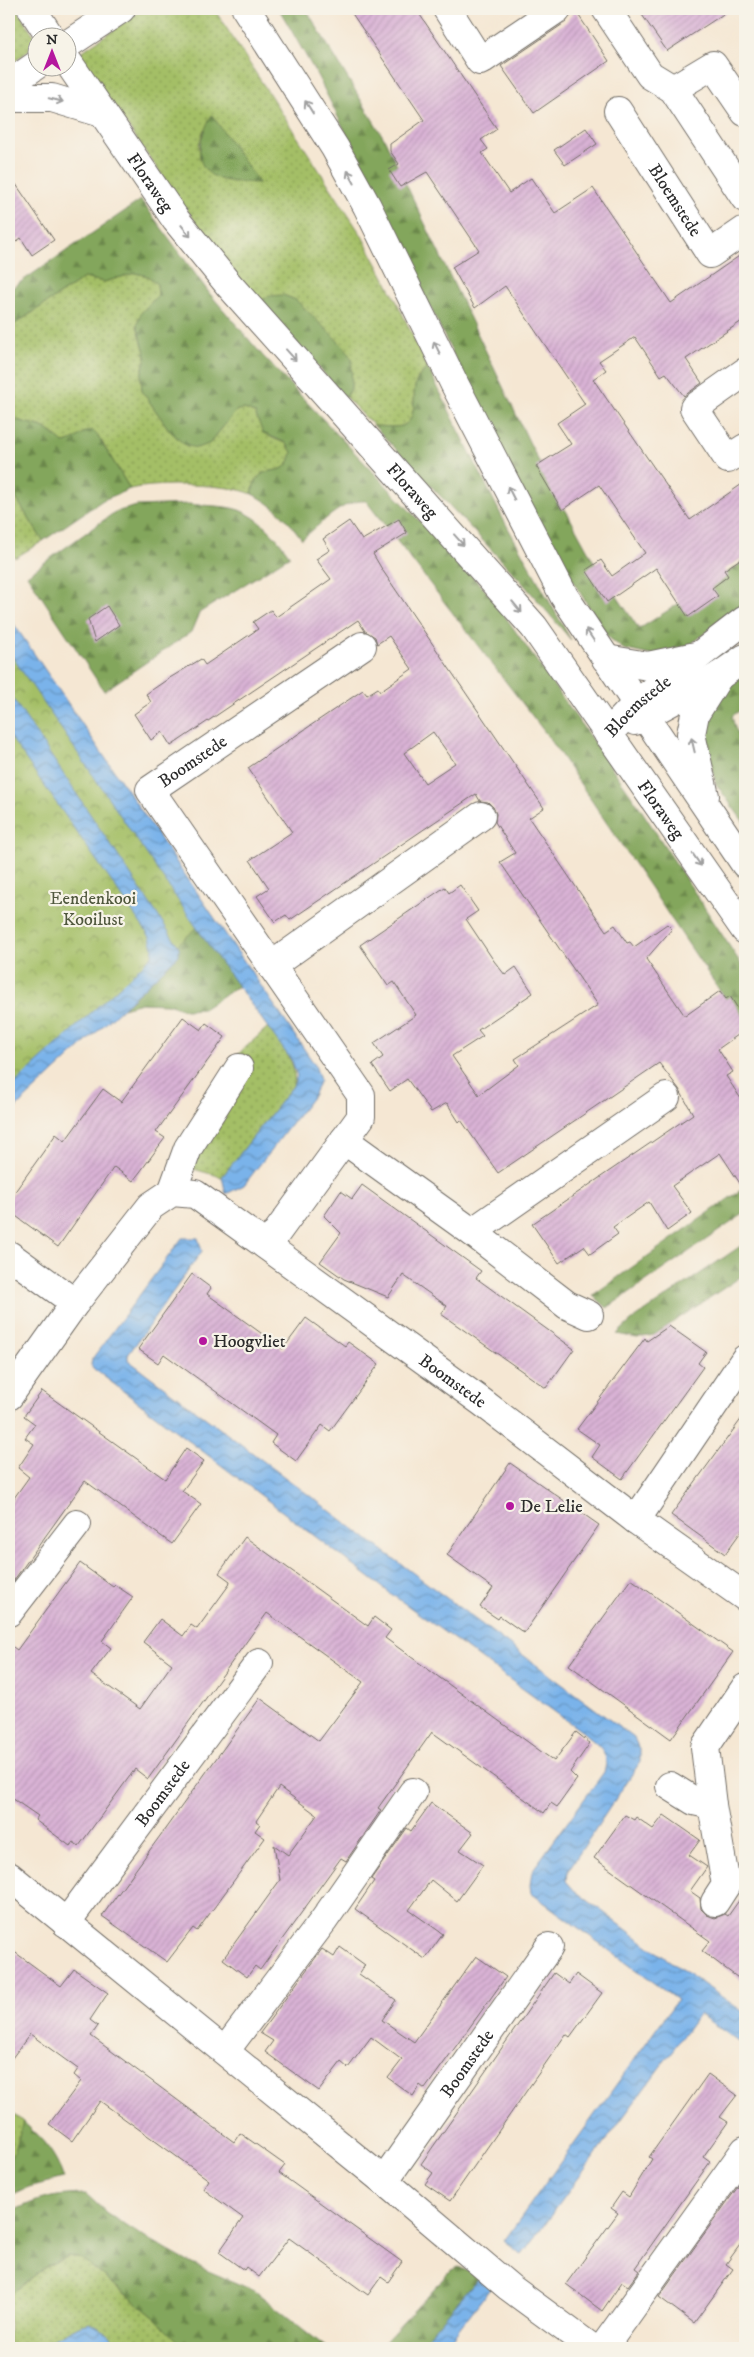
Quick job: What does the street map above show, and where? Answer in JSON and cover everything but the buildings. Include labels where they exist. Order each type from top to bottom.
[{"type":"street","points":[[32,9],[44,28]]},
{"type":"street","points":[[80,9],[114,13]]},
{"type":"street","points":[[447,9],[480,61],[557,9]]},
{"type":"street","points":[[606,9],[650,75],[673,89],[745,198]]},
{"type":"street","points":[[250,12],[335,148],[367,206],[455,385],[564,596],[745,864]]},
{"type":"street","points":[[78,37],[114,13]]},
{"type":"street","points":[[673,89],[713,65],[745,112]]},
{"type":"street","points":[[9,84],[28,71]]},
{"type":"street","name":"Floraweg","points":[[78,77],[176,220],[229,285],[528,619],[745,930]]},
{"type":"street","points":[[9,98],[52,98],[102,113]]},
{"type":"street","name":"Bloemstede","points":[[618,111],[710,254],[745,230]]},
{"type":"street","points":[[745,372],[694,408],[728,459],[745,448]]},
{"type":"street","name":"Bloemstede","points":[[608,734],[641,710],[696,656],[745,620]]},
{"type":"street","name":"Boomstede","points":[[267,1246],[361,1117],[361,1095],[150,790],[362,646]]},
{"type":"street","points":[[606,659],[648,666],[696,656]]},
{"type":"street","name":"Bloemstede","points":[[641,710],[719,676],[745,658]]},
{"type":"street","points":[[708,810],[691,734],[695,714],[719,676]]},
{"type":"street","points":[[271,966],[481,816]]},
{"type":"street","points":[[9,1396],[75,1303],[151,1206],[183,1193],[188,1148],[239,1068]]},
{"type":"street","points":[[472,1232],[666,1097]]},
{"type":"street","points":[[344,1140],[472,1232],[567,1305],[589,1315]]},
{"type":"street","name":"Boomstede","points":[[183,1193],[234,1222],[482,1402],[636,1520],[745,1597]]},
{"type":"street","points":[[9,1256],[75,1303]]},
{"type":"street","points":[[636,1520],[745,1359]]},
{"type":"street","points":[[9,1612],[77,1524]]},
{"type":"street","name":"Boomstede","points":[[66,1923],[259,1663]]},
{"type":"street","points":[[729,1895],[712,1805],[705,1747],[745,1688]]},
{"type":"street","points":[[670,1786],[694,1801],[712,1805]]},
{"type":"street","points":[[225,2051],[324,1920],[413,1792]]},
{"type":"street","points":[[9,1876],[384,2181],[509,2288],[592,2348]]},
{"type":"street","name":"Boomstede","points":[[384,2181],[549,1947]]},
{"type":"street","points":[[603,2348],[745,2150]]},
{"type":"green space","points":[[9,9],[17,9],[29,28],[28,51],[9,66]]},
{"type":"green space","points":[[144,9],[214,9],[362,236],[394,296],[428,368],[417,381],[412,414],[407,423],[399,427],[374,426],[346,398],[345,348],[293,299],[278,295],[259,302],[211,242],[143,149],[78,54]],"holes":[[[204,129],[259,183],[219,179],[200,159],[199,144]]]},
{"type":"green space","points":[[279,9],[306,9],[385,140],[535,454],[594,562],[639,629],[745,561],[745,605],[688,646],[658,657],[623,649],[607,636],[523,501],[372,185],[318,77]]},
{"type":"green space","points":[[212,115],[259,183],[234,182],[220,179],[210,174],[204,168],[200,151],[201,141]]},
{"type":"green space","points":[[141,200],[210,294],[263,356],[490,595],[638,805],[745,970],[745,1028],[550,739],[366,501],[357,501],[340,508],[302,539],[280,513],[267,502],[252,494],[257,479],[262,474],[282,469],[286,466],[290,461],[292,452],[286,443],[263,433],[255,413],[244,409],[237,410],[209,444],[196,448],[185,445],[170,431],[142,391],[141,376],[146,356],[137,325],[141,313],[158,295],[157,284],[148,276],[135,273],[104,282],[84,278],[9,328],[9,290]]},
{"type":"green space","points":[[135,273],[148,276],[157,284],[158,295],[141,313],[137,325],[146,356],[141,376],[142,391],[170,431],[185,445],[209,444],[237,410],[244,409],[255,413],[266,433],[286,443],[292,452],[290,461],[286,466],[282,469],[262,474],[257,479],[252,494],[241,490],[191,485],[130,489],[98,436],[92,431],[84,433],[67,443],[63,443],[45,428],[14,419],[9,413],[9,328],[84,278],[104,282]]},
{"type":"green space","points":[[283,295],[296,300],[345,348],[352,360],[351,389],[346,398],[259,302],[269,296]]},
{"type":"green space","points":[[428,368],[502,517],[571,640],[521,581],[374,426],[399,427],[407,423],[412,414],[417,381]]},
{"type":"green space","points":[[9,413],[14,419],[45,428],[63,443],[67,443],[92,430],[98,436],[130,489],[103,500],[43,541],[9,487]]},
{"type":"green space","points":[[9,487],[43,541],[15,558],[9,549]]},
{"type":"green space","points":[[189,504],[227,507],[247,513],[268,529],[290,556],[199,613],[191,632],[104,691],[27,575],[115,512],[137,506]]},
{"type":"green space","name":"Eendenkooi Kooilust","points":[[9,631],[203,922],[9,1095]]},
{"type":"green space","points":[[9,652],[238,986],[203,1009],[186,1010],[167,1004],[141,1003],[123,1008],[179,955],[53,761]]},
{"type":"green space","points":[[745,672],[745,707],[732,716],[735,728],[745,744],[745,824],[716,784],[700,722],[711,701]]},
{"type":"green space","points":[[268,1027],[291,1062],[294,1070],[293,1086],[222,1177],[193,1169],[190,1158],[236,1056]]},
{"type":"green space","points":[[745,1187],[745,1213],[607,1308],[593,1295]]},
{"type":"green space","points":[[745,1243],[745,1274],[654,1335],[637,1338],[617,1334],[631,1321]]},
{"type":"green space","points":[[9,2110],[23,2122],[15,2151],[9,2159]]},
{"type":"green space","points":[[23,2122],[48,2147],[64,2178],[29,2187],[9,2196],[9,2159],[15,2151]]},
{"type":"green space","points":[[86,2194],[108,2214],[147,2239],[192,2264],[255,2291],[327,2348],[185,2348],[154,2317],[82,2259],[68,2256],[47,2266],[9,2295],[9,2213],[46,2198]]},
{"type":"green space","points":[[68,2256],[82,2259],[154,2317],[185,2348],[124,2348],[108,2333],[79,2326],[36,2348],[9,2348],[9,2295],[47,2266]]},
{"type":"green space","points":[[459,2267],[479,2277],[418,2348],[382,2348],[382,2345],[451,2270]]},
{"type":"water","points":[[9,617],[315,1065],[320,1080],[313,1096],[244,1185],[226,1194],[222,1177],[293,1086],[297,1076],[292,1061],[214,953],[9,652]]},
{"type":"water","points":[[9,693],[179,947],[179,955],[9,1114],[9,1089],[152,956],[153,948],[150,937],[9,735]]},
{"type":"water","points":[[182,1238],[198,1238],[202,1251],[128,1355],[128,1360],[634,1738],[640,1751],[640,1762],[567,1872],[566,1881],[574,1890],[651,1948],[745,2013],[745,2046],[699,2014],[522,2255],[504,2241],[677,2000],[531,1893],[532,1871],[604,1772],[606,1759],[602,1750],[584,1733],[390,1593],[94,1369],[91,1365],[92,1359]]},
{"type":"water","points":[[479,2277],[492,2286],[444,2348],[418,2348]]},
{"type":"water","points":[[90,2323],[108,2333],[124,2348],[36,2348],[79,2326]]},
{"type":"place","name":"Hoogvliet","points":[[203,1341]]},
{"type":"place","name":"De Lelie","points":[[510,1506]]}]
